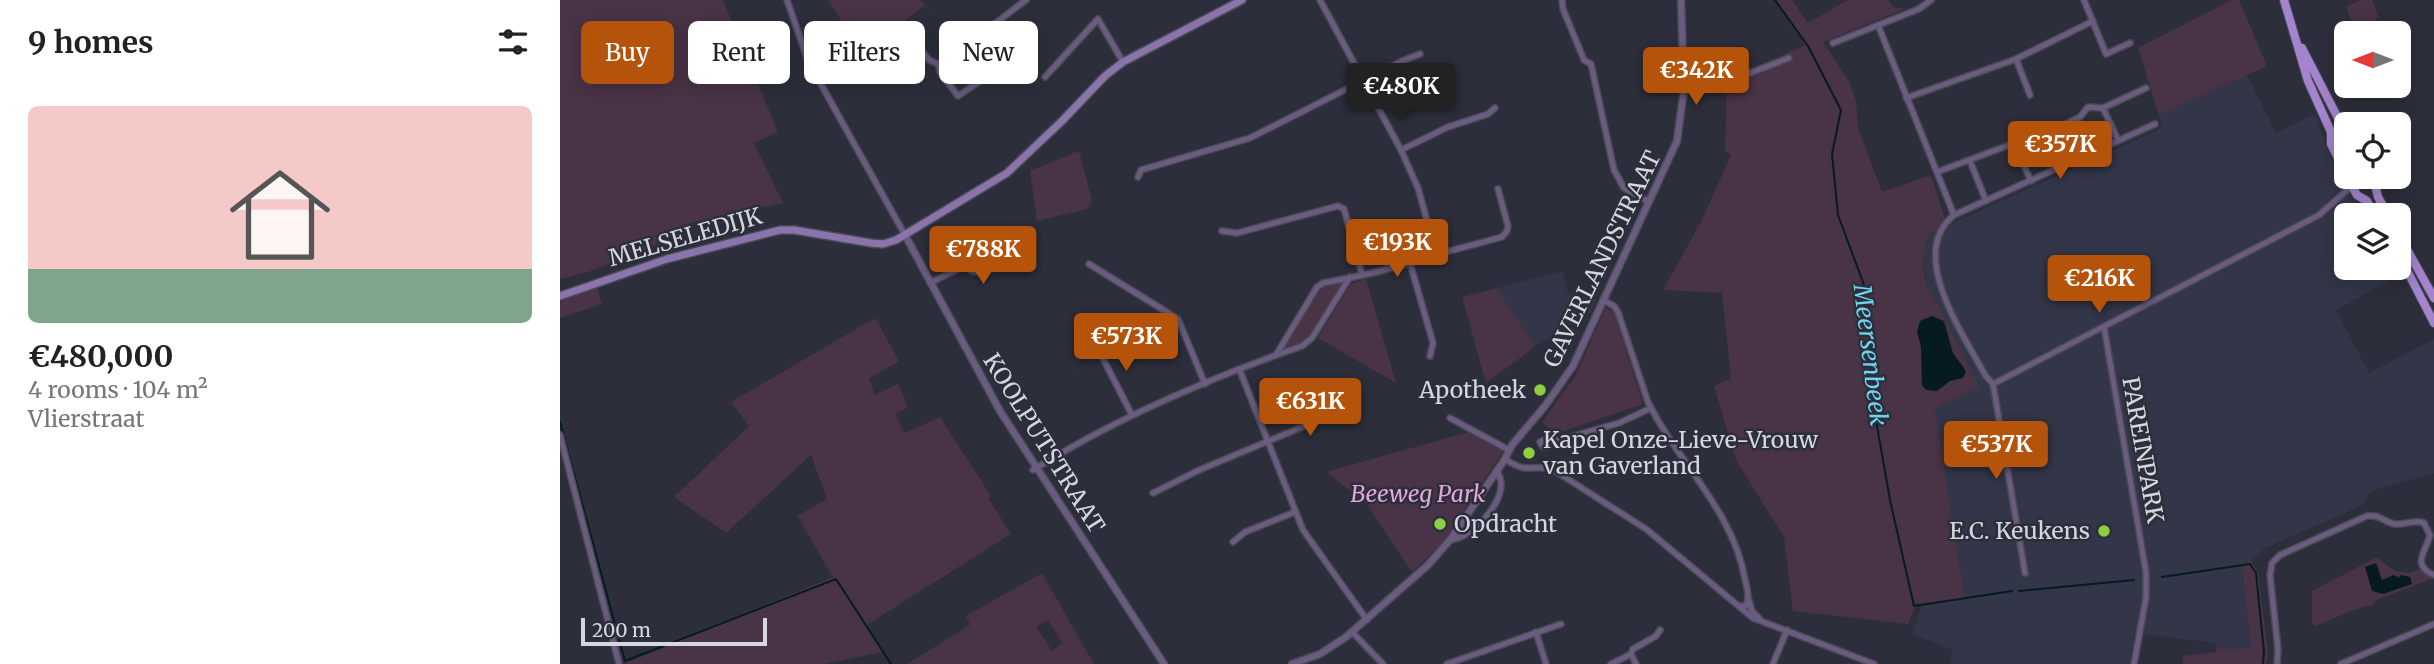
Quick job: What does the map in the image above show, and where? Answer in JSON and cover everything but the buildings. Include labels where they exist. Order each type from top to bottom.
[{"type":"main road","name":"MELSELEDIJK","points":[[560,296],[658,262],[780,230],[871,243],[892,242],[1007,173],[1105,76],[1123,62],[1242,0]]},
{"type":"main road","points":[[2284,0],[2305,74],[2331,132],[2334,150]]},
{"type":"main road","points":[[2293,29],[2336,112]]},
{"type":"main road","points":[[2305,74],[2309,72],[2315,75]]},
{"type":"main road","points":[[2354,189],[2357,195],[2367,201],[2378,194]]},
{"type":"main road","points":[[2377,189],[2382,203]]},
{"type":"main road","points":[[2411,257],[2434,298]]},
{"type":"main road","points":[[2411,278],[2434,323]]},
{"type":"street","points":[[787,0],[808,61],[905,235]]},
{"type":"street","points":[[925,55],[938,64],[943,62],[1026,0]]},
{"type":"street","points":[[1320,0],[1401,150],[1418,188],[1434,252]]},
{"type":"street","points":[[1562,0],[1563,9],[1584,60],[1591,64],[1614,170],[1624,188],[1649,202]]},
{"type":"street","name":"GAVERLANDSTRAAT","points":[[1292,664],[1321,654],[1352,632],[1428,565],[1450,540],[1509,450],[1573,366],[1677,141],[1684,89],[1681,0]]},
{"type":"street","points":[[1833,43],[1919,9],[1931,0]]},
{"type":"street","points":[[2084,0],[2106,54],[2130,43]]},
{"type":"street","points":[[1045,77],[1098,19],[1123,62]]},
{"type":"street","points":[[1906,98],[2016,59],[2093,21]]},
{"type":"street","points":[[1878,25],[1954,215]]},
{"type":"street","points":[[1138,177],[1141,170],[1250,138],[1420,54]]},
{"type":"street","points":[[1684,89],[1719,85],[1789,58]]},
{"type":"street","points":[[2016,59],[2029,95]]},
{"type":"street","points":[[938,64],[939,68]]},
{"type":"street","points":[[949,84],[958,96],[976,84]]},
{"type":"street","points":[[1937,172],[2034,138],[2044,130],[2059,127],[2080,117],[2088,107],[2103,108],[2146,88]]},
{"type":"street","points":[[1401,150],[1448,127],[1488,114],[1495,108]]},
{"type":"street","points":[[2103,108],[2118,140]]},
{"type":"street","points":[[2025,573],[1993,384],[1985,375],[1939,285],[1936,245],[1947,222],[1954,215],[2155,124]]},
{"type":"street","points":[[2059,127],[2074,160]]},
{"type":"street","points":[[2014,144],[2031,181]]},
{"type":"street","points":[[1970,161],[1986,201]]},
{"type":"street","points":[[1276,355],[1317,287],[1410,263],[1434,252],[1446,252],[1502,237],[1508,226],[1497,189]]},
{"type":"street","points":[[1993,384],[2319,215],[2349,189]]},
{"type":"street","points":[[1222,232],[1237,233],[1338,206],[1344,209],[1362,274]]},
{"type":"street","points":[[2300,225],[2305,233]]},
{"type":"street","name":"KOOLPUTSTRAAT","points":[[905,235],[1034,469],[1164,664]]},
{"type":"street","points":[[959,250],[971,271],[981,273],[1026,256]]},
{"type":"street","points":[[2247,253],[2251,261]]},
{"type":"street","points":[[1410,263],[1433,343],[1430,356]]},
{"type":"street","points":[[1089,264],[1178,319],[1205,384]]},
{"type":"street","points":[[930,283],[966,265]]},
{"type":"street","points":[[2218,268],[2223,276]]},
{"type":"street","points":[[1034,469],[1132,415],[1302,346],[1312,338],[1350,277]]},
{"type":"street","points":[[1603,300],[1614,306],[1618,312],[1651,408],[1732,534],[1752,611],[1761,620]]},
{"type":"street","name":"PAREINPARK","points":[[2104,327],[2146,579],[2146,597],[2134,664]]},
{"type":"street","points":[[1095,343],[1132,415]]},
{"type":"street","points":[[1240,371],[1295,512],[1308,538],[1367,620]]},
{"type":"street","points":[[1153,493],[1197,471],[1309,424],[1332,402]]},
{"type":"street","points":[[1549,443],[1619,423],[1651,408]]},
{"type":"street","points":[[1450,418],[1509,450]]},
{"type":"street","points":[[560,435],[619,664]]},
{"type":"street","points":[[1505,459],[1528,470],[1552,469],[1646,529],[1742,606],[1753,618],[1874,664]]},
{"type":"street","name":"GAVERLANDSTRAAT","points":[[1450,540],[1468,532],[1494,507],[1501,488],[1501,477],[1496,471]]},
{"type":"street","points":[[1233,542],[1245,532],[1295,512]]},
{"type":"street","points":[[2277,664],[2278,649],[2270,575],[2272,564],[2280,555],[2367,516],[2375,515],[2396,524],[2414,521],[2424,523],[2430,534],[2422,553],[2422,564],[2434,575]]},
{"type":"street","points":[[1742,606],[1749,597]]},
{"type":"street","points":[[1447,664],[1561,624]]},
{"type":"street","points":[[2341,664],[2434,624]]},
{"type":"street","points":[[1611,664],[1631,654],[1633,649],[1656,636],[1661,630]]},
{"type":"street","points":[[1773,664],[1787,630]]},
{"type":"street","points":[[1352,632],[1383,664]]},
{"type":"street","points":[[1536,632],[1546,664]]},
{"type":"street","points":[[1631,654],[1636,664]]},
{"type":"shaded area","points":[[2247,75],[2276,133],[2315,114],[2334,164],[2334,189],[2349,189],[2357,203],[2334,203],[2334,280],[2390,280],[2336,310],[2369,373],[2434,339],[2434,473],[2371,491],[2363,505],[2265,548],[2251,561],[2242,565],[2252,650],[2216,648],[2216,643],[2135,633],[2129,664],[1950,664],[1953,650],[1912,634],[1923,603],[1965,599],[1935,409],[1978,387],[1937,303],[1928,293],[1922,254],[1929,234],[2162,128],[2159,115]]},
{"type":"shaded area","points":[[1563,271],[1568,294],[1596,299],[1591,312],[1536,346],[1497,288]]},
{"type":"shaded area","points":[[1932,316],[1944,321],[1953,353],[1966,371],[1963,378],[1950,381],[1937,391],[1927,390],[1922,386],[1921,347],[1917,331],[1920,321]]},
{"type":"shaded area","points":[[2376,563],[2382,580],[2394,575],[2399,578],[2400,575],[2410,577],[2412,584],[2383,594],[2372,591],[2365,567]]},
{"type":"green space","points":[[560,0],[723,0],[732,21],[688,21],[688,84],[758,84],[778,132],[754,143],[783,203],[690,223],[653,246],[588,272],[560,279]]},
{"type":"green space","points":[[828,0],[920,0],[925,5],[904,21],[841,21]]},
{"type":"green space","points":[[1774,0],[1792,0],[1808,23],[1848,0],[1888,0],[1893,7],[1904,9],[1823,42],[1850,83],[1856,101],[1858,128],[1882,192],[1931,175],[1947,226],[1929,234],[1923,261],[1925,279],[1979,387],[1935,409],[1965,599],[1916,604],[1908,624],[1793,611],[1784,537],[1736,460],[1714,386],[1731,378],[1722,293],[1663,290],[1702,220],[1731,155],[1725,151],[1727,79],[1806,45]]},
{"type":"green space","points":[[2232,0],[2239,0],[2267,66],[2159,115],[2138,48]]},
{"type":"green space","points":[[2362,0],[2372,0],[2378,16],[2375,21],[2351,21],[2346,6]]},
{"type":"green space","points":[[1079,151],[1092,201],[1087,209],[1037,221],[1030,171]]},
{"type":"green space","points":[[1366,279],[1396,383],[1318,338],[1351,284]]},
{"type":"green space","points":[[1340,282],[1343,284],[1309,339],[1284,351],[1284,345],[1319,288]]},
{"type":"green space","points":[[597,287],[602,304],[560,318],[560,303],[568,296]]},
{"type":"green space","points":[[1497,288],[1536,346],[1486,383],[1462,297]]},
{"type":"green space","points":[[1606,307],[1614,312],[1643,404],[1555,434],[1542,422],[1576,375]]},
{"type":"green space","points":[[875,318],[899,361],[869,379],[875,395],[898,384],[908,407],[895,414],[905,433],[940,417],[991,496],[988,498],[1011,534],[865,626],[883,652],[824,664],[624,664],[833,577],[797,516],[827,499],[811,455],[726,533],[674,497],[749,426],[731,402]]},
{"type":"green space","name":"Beeweg Park","points":[[1468,432],[1503,451],[1442,544],[1412,572],[1366,503],[1326,472]]},
{"type":"green space","points":[[2377,557],[2397,571],[2421,569],[2434,578],[2376,600],[2373,605],[2315,626],[2312,624],[2312,591]]},
{"type":"green space","points":[[2251,561],[2258,573],[2268,653],[2266,664],[2183,664],[2183,656],[2216,652],[2216,648],[2251,649],[2242,565]]},
{"type":"green space","points":[[1042,573],[1094,664],[907,664],[970,625],[966,616]],"holes":[[[1048,620],[1062,643],[1052,651],[1036,627]]]},
{"type":"waterway","name":"Meersenbeek","points":[[1775,0],[1808,46],[1841,110],[1832,154],[1838,215],[1867,293],[1873,344],[1874,409],[1890,500],[1914,606],[2012,591]]},
{"type":"waterway","points":[[560,422],[625,661],[836,579],[891,664]]},
{"type":"waterway","points":[[2162,577],[2250,564],[2256,573],[2263,664]]},
{"type":"waterway","points":[[2019,591],[2134,580]]},
{"type":"place","name":"Apotheek","points":[[1540,390]]},
{"type":"place","name":"Kapel Onze-Lieve-Vrouw van Gaverland","points":[[1529,453]]},
{"type":"place","name":"Opdracht","points":[[1440,524]]},
{"type":"place","name":"E.C. Keukens","points":[[2104,531]]}]
